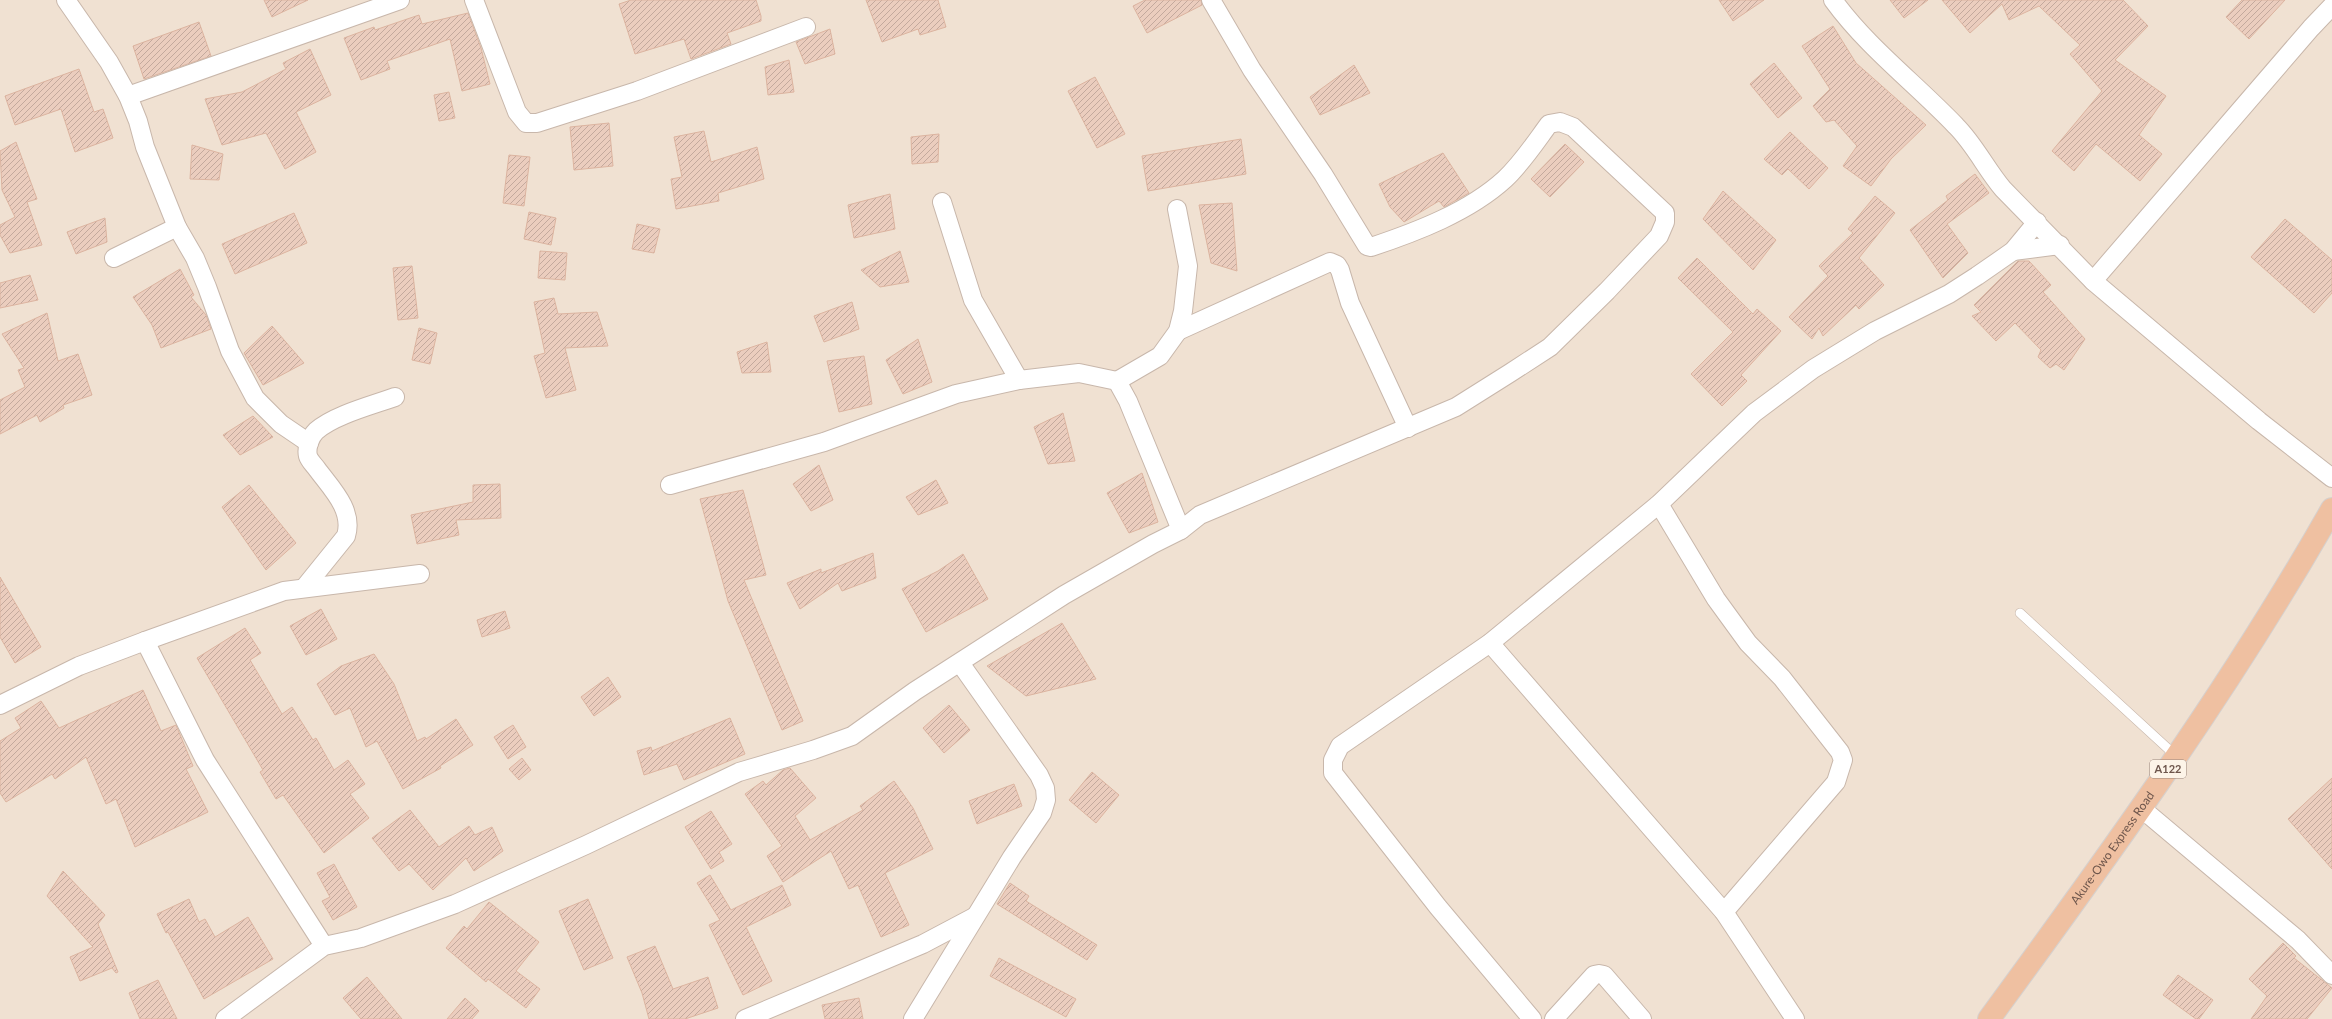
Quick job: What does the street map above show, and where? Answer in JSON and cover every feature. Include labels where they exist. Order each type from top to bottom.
[{"type":"highway","name":"Akure-Owo Express Road","points":[[1989,1019],[2142,808],[2246,650],[2332,509]]},
{"type":"street","points":[[66,0],[109,62],[128,96],[138,121],[145,147],[178,228],[195,258],[230,351],[255,398],[282,424],[308,442]]},
{"type":"street","points":[[128,96],[400,0]]},
{"type":"street","points":[[474,0],[517,112],[526,123],[537,123],[637,91],[806,27]]},
{"type":"street","points":[[225,1019],[324,946],[361,938],[455,904],[579,848],[739,772],[813,750],[852,736],[915,691],[1064,596],[1153,544],[1181,530],[1200,516],[1456,407],[1550,347],[1607,291],[1659,236],[1665,222],[1665,213],[1573,127],[1560,122],[1549,124],[1521,162],[1504,180],[1471,203],[1418,231],[1371,247],[1367,246],[1327,180],[1252,70],[1211,0]]},
{"type":"street","points":[[1833,0],[1861,35],[1970,141],[1990,173],[2093,280],[2259,421],[2332,478]]},
{"type":"street","points":[[2093,280],[2311,28],[2332,6]]},
{"type":"street","points":[[942,202],[973,300],[1019,380]]},
{"type":"street","points":[[670,485],[824,442],[956,394],[1019,380],[1079,374],[1118,381],[1160,356],[1178,331],[1183,311],[1188,266],[1177,209]]},
{"type":"street","points":[[1532,1019],[1438,907],[1333,773],[1333,760],[1340,746],[1490,643],[1659,504],[1754,413],[1813,370],[1875,331],[1949,294],[2013,251],[2037,222]]},
{"type":"street","points":[[114,258],[178,228]]},
{"type":"street","points":[[2013,251],[2060,245]]},
{"type":"street","points":[[1178,331],[1330,262],[1337,265],[1340,270],[1350,303],[1408,428]]},
{"type":"street","points":[[1118,381],[1128,401],[1181,530]]},
{"type":"street","points":[[304,588],[346,536],[349,526],[347,514],[338,497],[308,457],[308,442],[316,431],[345,415],[395,397]]},
{"type":"street","points":[[1659,504],[1716,599],[1748,643],[1796,697],[1840,752],[1843,760],[1836,782],[1724,912]]},
{"type":"street","points":[[0,705],[80,666],[284,591],[420,574]]},
{"type":"street","points":[[145,641],[205,760],[324,946]]},
{"type":"street","points":[[1490,643],[1724,912],[1795,1019]]},
{"type":"street","points":[[913,1019],[975,917],[1042,813],[1046,800],[1045,788],[1039,775],[960,663]]},
{"type":"street","points":[[2142,808],[2298,940],[2332,975]]},
{"type":"street","points":[[745,1019],[923,944],[975,917]]},
{"type":"street","points":[[1554,1019],[1594,975],[1599,974],[1604,975],[1642,1019]]},
{"type":"lane","points":[[2020,613],[2176,756]]},
{"type":"shaded area","points":[[0,0],[2332,0],[2332,1019],[0,1019]]},
{"type":"building","points":[[264,0],[308,0],[272,17]]},
{"type":"building","points":[[631,0],[756,0],[761,21],[727,33],[731,44],[691,59],[684,39],[635,54],[619,4]]},
{"type":"building","points":[[866,0],[938,0],[946,27],[920,35],[918,29],[882,42]]},
{"type":"building","points":[[1145,0],[1201,0],[1202,5],[1147,33],[1133,6]]},
{"type":"building","points":[[1719,0],[1764,0],[1733,21]]},
{"type":"building","points":[[1890,0],[1928,0],[1904,18]]},
{"type":"building","points":[[1942,0],[2123,0],[2148,26],[2115,60],[2166,96],[2139,135],[2162,154],[2140,181],[2096,144],[2074,171],[2052,151],[2102,91],[2070,54],[2080,45],[2039,6],[2009,20],[2002,4],[1970,33]]},
{"type":"building","points":[[2242,0],[2285,0],[2249,39],[2226,17]]},
{"type":"building","points":[[468,13],[481,48],[490,84],[462,91],[450,39],[387,61],[390,69],[361,80],[344,38],[374,27],[375,30],[419,15],[422,24]]},
{"type":"building","points":[[199,22],[211,56],[144,79],[133,46]]},
{"type":"building","points":[[1833,26],[1856,63],[1926,125],[1891,159],[1871,186],[1843,166],[1857,146],[1834,120],[1826,122],[1813,106],[1830,89],[1802,46]]},
{"type":"building","points":[[830,29],[835,54],[805,64],[796,42]]},
{"type":"building","points":[[310,49],[331,95],[296,112],[316,152],[285,169],[266,133],[222,145],[205,99],[242,92],[286,69],[283,63]]},
{"type":"building","points":[[789,60],[794,92],[768,95],[765,67]]},
{"type":"building","points":[[1774,63],[1802,98],[1778,118],[1750,84]]},
{"type":"building","points":[[1354,65],[1370,93],[1320,115],[1310,97]]},
{"type":"building","points":[[79,69],[94,112],[103,109],[113,138],[75,152],[61,109],[15,125],[5,96]]},
{"type":"building","points":[[1095,77],[1125,134],[1097,148],[1068,91]]},
{"type":"building","points":[[449,92],[455,118],[439,121],[434,95]]},
{"type":"building","points":[[609,123],[613,166],[574,170],[570,127]]},
{"type":"building","points":[[704,131],[711,162],[757,147],[764,179],[718,193],[719,201],[676,209],[671,179],[682,177],[674,137]]},
{"type":"building","points":[[1790,132],[1828,168],[1809,189],[1788,169],[1782,175],[1764,159]]},
{"type":"building","points":[[939,134],[938,162],[912,164],[911,137]]},
{"type":"building","points":[[1241,139],[1246,174],[1148,191],[1142,156]]},
{"type":"building","points":[[16,142],[37,199],[27,202],[42,245],[10,253],[0,235],[0,225],[15,217],[2,190],[0,151]]},
{"type":"building","points":[[1565,144],[1584,162],[1550,197],[1531,179]]},
{"type":"building","points":[[192,145],[223,154],[219,180],[190,179]]},
{"type":"building","points":[[1443,153],[1469,193],[1444,207],[1439,201],[1404,222],[1390,207],[1379,184]]},
{"type":"building","points":[[509,155],[530,157],[524,206],[503,203]]},
{"type":"building","points":[[1975,174],[1989,193],[1947,224],[1968,253],[1943,278],[1910,230],[1948,200],[1946,196]]},
{"type":"building","points":[[1723,191],[1776,240],[1753,270],[1703,219]]},
{"type":"building","points":[[890,194],[895,229],[854,238],[848,205]]},
{"type":"building","points":[[1875,196],[1895,213],[1859,258],[1884,285],[1859,309],[1856,305],[1823,336],[1819,328],[1812,339],[1789,317],[1828,276],[1819,266],[1853,233],[1848,229]]},
{"type":"building","points":[[1232,203],[1237,271],[1211,263],[1199,205]]},
{"type":"building","points":[[529,212],[556,218],[551,245],[524,239]]},
{"type":"building","points":[[294,213],[307,243],[235,274],[222,244]]},
{"type":"building","points":[[105,218],[107,242],[76,254],[67,232]]},
{"type":"building","points":[[2285,219],[2332,260],[2332,293],[2314,313],[2251,257]]},
{"type":"building","points":[[637,224],[660,229],[654,253],[632,249]]},
{"type":"building","points":[[540,251],[567,253],[565,280],[538,278]]},
{"type":"building","points":[[900,251],[909,282],[880,287],[861,270]]},
{"type":"building","points":[[1697,258],[1753,314],[1757,309],[1781,331],[1741,375],[1747,381],[1722,406],[1691,374],[1733,332],[1678,278]]},
{"type":"building","points":[[2018,261],[2029,261],[2051,285],[2043,292],[2085,339],[2064,370],[2056,364],[2050,368],[2038,357],[2041,350],[2015,323],[1996,341],[1972,316],[1981,312],[1974,305]]},
{"type":"building","points":[[412,266],[418,318],[398,320],[393,268]]},
{"type":"building","points":[[180,269],[194,295],[191,297],[206,315],[211,329],[161,348],[152,325],[133,297]]},
{"type":"building","points":[[30,275],[38,300],[0,308],[0,283]]},
{"type":"building","points":[[554,298],[558,314],[597,312],[608,346],[565,348],[576,390],[546,398],[534,356],[545,353],[534,302]]},
{"type":"building","points":[[852,302],[859,329],[824,342],[814,316]]},
{"type":"building","points":[[47,313],[58,361],[78,354],[92,395],[63,405],[64,408],[40,422],[37,415],[0,434],[0,400],[25,387],[18,370],[24,368],[2,334]]},
{"type":"building","points":[[272,326],[304,363],[263,385],[244,353]]},
{"type":"building","points":[[419,328],[437,333],[430,364],[412,360]]},
{"type":"building","points":[[918,339],[932,382],[903,394],[886,360]]},
{"type":"building","points":[[767,342],[771,372],[742,373],[737,352]]},
{"type":"building","points":[[864,356],[872,404],[839,412],[827,361]]},
{"type":"building","points":[[1063,413],[1075,461],[1048,464],[1034,427]]},
{"type":"building","points":[[253,416],[273,437],[240,455],[223,435]]},
{"type":"building","points":[[819,465],[833,500],[811,511],[793,484]]},
{"type":"building","points":[[1142,473],[1158,522],[1129,533],[1107,493]]},
{"type":"building","points":[[936,480],[948,503],[918,515],[906,497]]},
{"type":"building","points":[[500,484],[501,518],[456,520],[459,535],[417,544],[411,515],[473,502],[473,485]]},
{"type":"building","points":[[249,485],[296,543],[266,570],[222,507]]},
{"type":"building","points":[[743,490],[766,575],[744,580],[803,721],[782,730],[728,601],[700,499]]},
{"type":"building","points":[[873,553],[876,578],[842,591],[838,583],[800,609],[787,583],[821,569],[821,573]]},
{"type":"building","points":[[963,554],[988,599],[926,632],[902,589],[938,571]]},
{"type":"building","points":[[0,577],[41,647],[15,663],[0,637]]},
{"type":"building","points":[[321,609],[337,639],[306,655],[290,626]]},
{"type":"building","points":[[505,611],[510,628],[482,637],[477,620]]},
{"type":"building","points":[[1062,623],[1096,679],[1026,696],[987,666]]},
{"type":"building","points":[[245,628],[261,653],[250,660],[282,714],[292,707],[313,740],[316,738],[334,770],[348,760],[365,784],[350,794],[369,818],[324,853],[283,795],[276,799],[260,772],[263,770],[197,658]]},
{"type":"building","points":[[374,654],[394,684],[417,741],[425,737],[426,739],[456,719],[473,745],[440,766],[441,768],[403,789],[377,741],[366,747],[350,708],[335,715],[317,684],[341,666]]},
{"type":"building","points":[[608,677],[621,697],[594,716],[581,697]]},
{"type":"building","points":[[143,690],[161,731],[176,725],[193,766],[186,769],[208,812],[135,847],[116,799],[106,804],[86,757],[55,779],[52,774],[6,802],[0,793],[0,741],[21,728],[15,718],[41,701],[59,728]]},
{"type":"building","points":[[949,705],[970,730],[944,753],[923,728]]},
{"type":"building","points":[[730,718],[745,754],[684,780],[677,764],[644,775],[637,751],[651,747],[652,751]]},
{"type":"building","points":[[513,725],[526,747],[508,759],[494,737]]},
{"type":"building","points":[[522,758],[531,770],[519,780],[509,769]]},
{"type":"building","points":[[790,768],[816,798],[795,816],[810,840],[863,810],[860,806],[894,781],[913,808],[933,849],[885,873],[909,925],[881,937],[858,885],[849,889],[831,851],[783,882],[767,856],[782,846],[745,794],[763,781],[766,785],[783,770]]},
{"type":"building","points":[[1092,772],[1119,795],[1096,823],[1069,800]]},
{"type":"building","points":[[2332,778],[2332,869],[2288,819]]},
{"type":"building","points":[[1014,784],[1022,806],[977,824],[969,801]]},
{"type":"building","points":[[410,810],[439,847],[469,826],[475,835],[492,827],[503,851],[474,871],[466,858],[433,890],[409,864],[399,871],[372,838]]},
{"type":"building","points":[[711,811],[732,844],[719,852],[724,861],[711,869],[685,827]]},
{"type":"building","points":[[334,864],[357,907],[333,920],[322,901],[330,897],[317,873]]},
{"type":"building","points":[[63,871],[105,915],[98,924],[118,972],[116,973],[112,968],[80,981],[70,957],[93,947],[47,896]]},
{"type":"building","points":[[710,875],[731,910],[782,885],[791,905],[746,927],[772,981],[743,995],[709,925],[720,920],[697,883]]},
{"type":"building","points":[[1010,883],[1029,896],[1026,901],[1097,945],[1087,960],[997,904]]},
{"type":"building","points":[[189,899],[199,922],[205,919],[215,937],[248,917],[273,959],[204,999],[168,932],[166,933],[157,914]]},
{"type":"building","points":[[588,899],[613,958],[584,970],[559,911]]},
{"type":"building","points":[[489,902],[539,942],[516,971],[540,989],[526,1008],[488,979],[486,982],[446,948],[464,926],[467,929]]},
{"type":"building","points":[[2283,943],[2296,956],[2294,958],[2332,988],[2307,1019],[2251,1019],[2267,996],[2249,979]]},
{"type":"building","points":[[655,946],[673,989],[708,977],[718,1008],[685,1019],[649,1019],[642,993],[627,957]]},
{"type":"building","points":[[999,958],[1076,999],[1066,1017],[990,976]]},
{"type":"building","points":[[2178,975],[2213,1000],[2199,1019],[2196,1019],[2163,995]]},
{"type":"building","points":[[367,977],[402,1019],[361,1019],[343,998]]},
{"type":"building","points":[[158,980],[177,1019],[140,1019],[129,993]]},
{"type":"building","points":[[465,998],[479,1011],[472,1019],[447,1019]]},
{"type":"building","points":[[859,998],[863,1019],[825,1019],[822,1005]]}]
